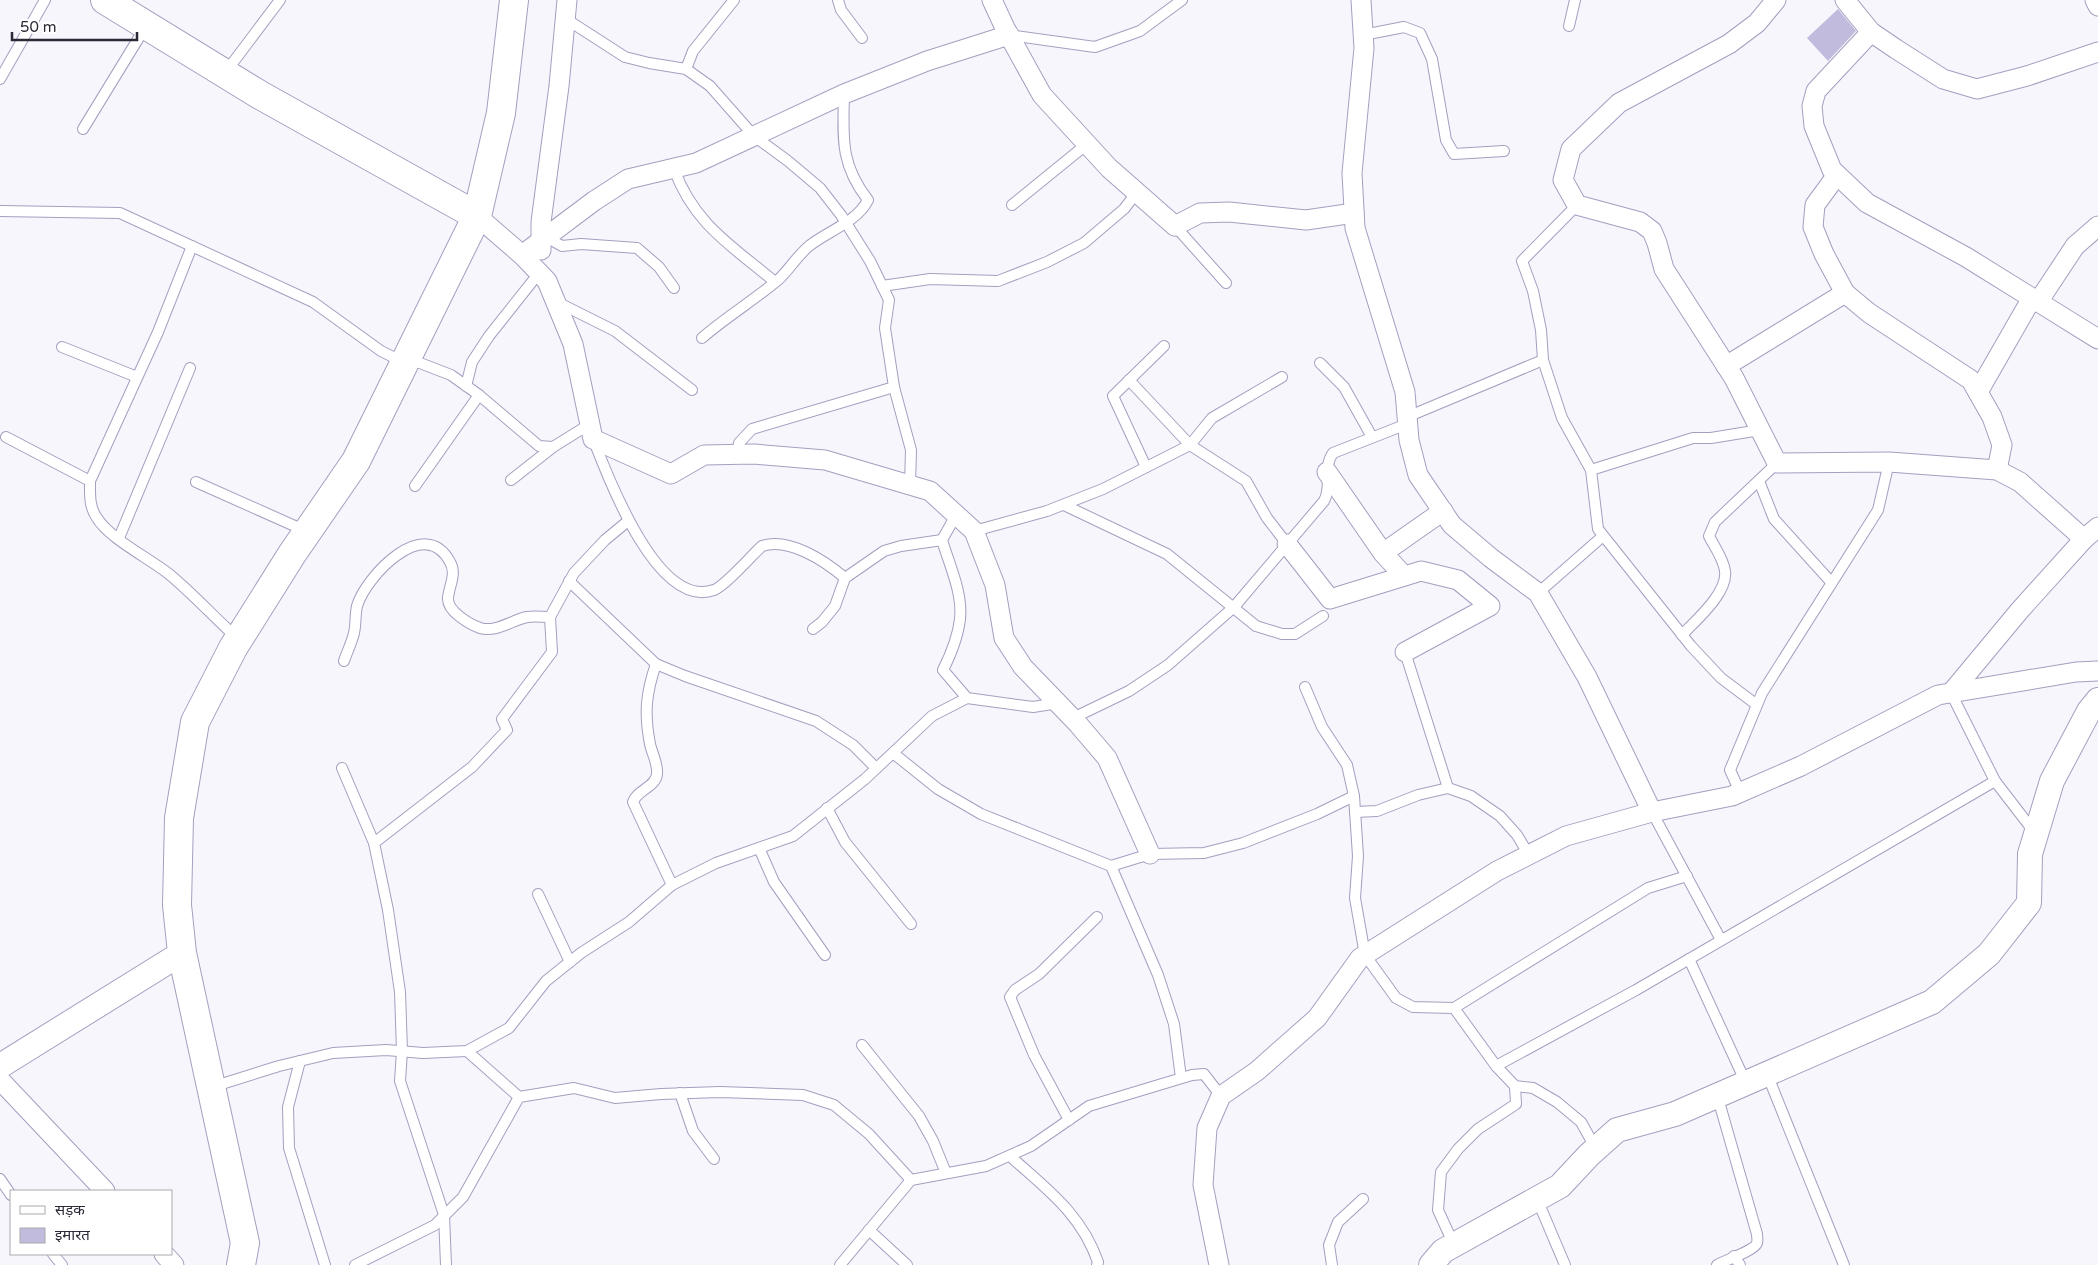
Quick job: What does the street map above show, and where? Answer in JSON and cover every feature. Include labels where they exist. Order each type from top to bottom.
[{"type":"main road","points":[[105,0],[260,95],[477,216]]},
{"type":"main road","points":[[241,1265],[245,1243],[182,953],[178,905],[179,818],[195,722],[238,639],[307,531],[356,461],[477,216],[501,113],[514,0]]},
{"type":"street","points":[[992,0],[1009,36],[1042,95],[1109,168],[1175,226],[1200,213],[1229,212],[1306,220],[1354,214]]},
{"type":"street","points":[[1361,0],[1364,48],[1352,173],[1355,228],[1404,392],[1409,440],[1418,475],[1452,525],[1491,558],[1538,593],[1587,677],[1652,812]]},
{"type":"street","points":[[1776,0],[1757,23],[1729,44],[1619,103],[1571,149],[1563,180],[1577,205],[1640,222],[1652,231],[1658,242],[1664,270],[1726,366],[1777,463],[1889,462],[1997,470],[2020,482],[2091,533],[1976,661],[1951,693]]},
{"type":"street","points":[[1845,0],[1871,32],[1943,79],[1977,89],[2027,76],[2098,52]]},
{"type":"street","points":[[2095,0],[2098,6]]},
{"type":"street","points":[[539,273],[544,239],[541,222],[566,9]]},
{"type":"street","points":[[1871,32],[1816,91],[1812,106],[1814,126],[1832,170],[1866,203],[1936,239],[2098,339]]},
{"type":"street","points":[[522,256],[594,201],[628,179],[696,163],[844,94],[927,61],[1009,36]]},
{"type":"street","points":[[1837,175],[1815,205],[1814,227],[1824,254],[1845,293],[1869,313],[1971,380],[1992,417],[2002,444],[1997,470]]},
{"type":"street","points":[[477,216],[547,281],[573,344],[592,432],[671,474],[704,455],[754,454],[825,460],[930,491],[974,531],[995,585],[1004,638],[1023,667],[1073,718],[1107,758],[1150,854]]},
{"type":"street","points":[[1978,392],[2035,300],[2075,246],[2098,226]]},
{"type":"street","points":[[1726,366],[1845,293]]},
{"type":"street","points":[[1327,472],[1383,553],[1404,576]]},
{"type":"street","points":[[1383,553],[1443,511]]},
{"type":"street","points":[[1287,544],[1330,599],[1421,571],[1458,580],[1490,606],[1405,652]]},
{"type":"street","points":[[1219,1265],[1203,1185],[1207,1128],[1222,1096],[1257,1071],[1317,1018],[1360,958],[1497,872],[1566,836],[1652,812],[1732,796],[1801,766],[1938,695],[2076,672],[2098,671]]},
{"type":"street","points":[[1432,1265],[1443,1251],[1560,1186],[1617,1130],[1675,1114],[1932,1002],[1989,954],[2029,903],[2030,854],[2052,781],[2089,711],[2098,700]]},
{"type":"street","points":[[0,1066],[182,953]]},
{"type":"street","points":[[0,1080],[104,1190]]},
{"type":"street","points":[[165,1255],[174,1265]]},
{"type":"lane","points":[[0,79],[45,0]]},
{"type":"lane","points":[[225,73],[280,0]]},
{"type":"lane","points":[[686,69],[694,51],[734,0]]},
{"type":"lane","points":[[838,0],[841,10],[862,38]]},
{"type":"lane","points":[[1009,36],[1096,47],[1140,31],[1182,0]]},
{"type":"lane","points":[[1569,26],[1575,0]]},
{"type":"lane","points":[[566,9],[625,57],[686,69],[710,86],[754,136],[820,188],[846,222],[870,261],[889,300],[885,328],[894,387],[911,450],[910,485]]},
{"type":"lane","points":[[83,129],[147,25]]},
{"type":"lane","points":[[1363,35],[1404,27],[1420,33],[1432,59],[1446,140],[1454,154],[1504,151]]},
{"type":"lane","points":[[702,338],[724,319],[750,303],[776,282],[809,247],[862,211],[868,200],[857,185],[846,160],[843,133],[844,94]]},
{"type":"lane","points":[[1012,205],[1087,144]]},
{"type":"lane","points":[[674,169],[693,208],[709,228],[776,282]]},
{"type":"lane","points":[[882,286],[930,278],[998,281],[1048,262],[1084,243],[1124,209],[1137,192]]},
{"type":"lane","points":[[1577,205],[1522,261],[1533,291],[1541,330],[1543,360],[1562,418],[1591,470],[1598,529],[1682,635],[1721,678],[1757,705]]},
{"type":"lane","points":[[0,211],[120,213],[312,302],[381,351],[451,376],[479,395],[539,446],[553,447]]},
{"type":"lane","points":[[1175,226],[1226,283]]},
{"type":"lane","points":[[544,239],[562,246],[581,244],[637,248],[659,267],[674,288]]},
{"type":"lane","points":[[192,246],[158,332],[90,481],[90,494],[97,519],[119,538],[170,575],[238,639]]},
{"type":"lane","points":[[466,386],[472,362],[476,355],[539,273]]},
{"type":"lane","points":[[556,302],[615,331],[671,372],[692,390]]},
{"type":"lane","points":[[1146,467],[1112,396],[1164,346]]},
{"type":"lane","points":[[62,347],[137,378]]},
{"type":"lane","points":[[1073,718],[1129,691],[1160,671],[1234,607],[1329,493],[1327,472],[1333,453],[1543,360]]},
{"type":"lane","points":[[1320,363],[1344,387],[1372,437]]},
{"type":"lane","points":[[119,538],[190,368]]},
{"type":"lane","points":[[974,531],[1064,505],[1103,489],[1190,445],[1212,418],[1282,377]]},
{"type":"lane","points":[[1129,380],[1190,445],[1246,481],[1267,518],[1287,544]]},
{"type":"lane","points":[[737,454],[739,443],[752,429],[894,387]]},
{"type":"lane","points":[[415,486],[479,395]]},
{"type":"lane","points":[[1591,470],[1693,438],[1711,438],[1760,430]]},
{"type":"lane","points":[[511,480],[553,447],[592,432],[610,483],[628,521],[652,559],[676,581],[690,590],[703,592],[717,589],[762,546],[771,543],[788,546],[824,561],[845,578]]},
{"type":"lane","points":[[6,437],[90,481]]},
{"type":"lane","points":[[1740,792],[1730,770],[1757,705],[1831,582],[1878,510],[1889,462]]},
{"type":"lane","points":[[1682,635],[1712,602],[1722,588],[1725,578],[1725,570],[1709,536],[1711,529],[1715,522],[1777,463]]},
{"type":"lane","points":[[1759,481],[1774,519],[1831,582]]},
{"type":"lane","points":[[196,482],[307,531]]},
{"type":"lane","points":[[1064,505],[1167,554],[1256,626],[1282,634],[1295,634],[1323,616]]},
{"type":"lane","points":[[956,515],[942,540],[957,589],[960,618],[954,646],[943,670],[967,698]]},
{"type":"lane","points":[[374,843],[472,767],[507,730],[502,719],[552,652],[550,617],[569,581],[574,573],[605,540],[628,521]]},
{"type":"lane","points":[[1538,593],[1603,536]]},
{"type":"lane","points":[[813,629],[822,622],[835,606],[845,578],[884,551],[901,546],[942,540]]},
{"type":"lane","points":[[344,661],[354,632],[357,606],[374,577],[392,557],[422,543],[432,545],[445,554],[451,563],[453,576],[448,600],[452,610],[467,622],[482,629],[501,627],[527,617],[550,617]]},
{"type":"lane","points":[[569,581],[656,664],[685,676],[816,721],[853,745],[876,768]]},
{"type":"lane","points":[[1405,652],[1448,788]]},
{"type":"lane","points":[[656,664],[648,686],[646,708],[650,744],[657,773],[656,780],[634,798],[633,802],[672,885]]},
{"type":"lane","points":[[1305,687],[1322,727],[1347,765],[1354,796],[1358,856],[1355,898],[1365,955],[1396,998],[1413,1007],[1454,1008],[1648,888],[1687,876]]},
{"type":"lane","points":[[1951,693],[1995,781],[2036,835]]},
{"type":"lane","points":[[211,1087],[333,1053],[386,1050],[467,1051],[509,1028],[546,981],[570,962],[629,922],[672,885],[716,863],[793,836],[876,768],[932,716],[967,698],[1033,707],[1058,703]]},
{"type":"lane","points":[[893,753],[938,789],[981,814],[1111,866],[1150,854],[1204,852],[1243,843],[1317,814],[1354,796]]},
{"type":"lane","points":[[342,768],[374,843],[388,910],[400,992],[402,1051],[400,1081],[444,1216],[446,1265]]},
{"type":"lane","points":[[1496,1066],[1557,1034],[1689,959],[1995,781]]},
{"type":"lane","points":[[1355,812],[1377,811],[1418,795],[1448,788],[1471,796],[1500,816],[1517,835],[1529,855]]},
{"type":"lane","points":[[827,808],[845,842],[911,924]]},
{"type":"lane","points":[[1652,812],[1721,940]]},
{"type":"lane","points":[[759,848],[774,882],[825,955]]},
{"type":"lane","points":[[1111,866],[1151,958],[1174,1024],[1181,1078]]},
{"type":"lane","points":[[538,894],[570,962]]},
{"type":"lane","points":[[1069,1120],[1034,1055],[1010,997],[1014,990],[1038,974],[1096,917]]},
{"type":"lane","points":[[1689,959],[1757,1078],[1844,1265]]},
{"type":"lane","points":[[1454,1008],[1496,1066],[1515,1086],[1533,1088],[1557,1102],[1581,1122],[1596,1149]]},
{"type":"lane","points":[[862,1045],[919,1116],[933,1141],[946,1173]]},
{"type":"lane","points":[[467,1051],[519,1097]]},
{"type":"lane","points":[[300,1061],[288,1108],[289,1148],[325,1265]]},
{"type":"lane","points":[[840,1265],[911,1180],[986,1166],[1031,1146],[1089,1106],[1181,1078],[1204,1074],[1222,1096]]},
{"type":"lane","points":[[1454,1245],[1438,1210],[1441,1172],[1458,1149],[1478,1129],[1516,1104],[1515,1086]]},
{"type":"lane","points":[[519,1097],[574,1088],[615,1098],[720,1092],[803,1095],[834,1105],[869,1134],[911,1180]]},
{"type":"lane","points":[[680,1093],[693,1131],[714,1159]]},
{"type":"lane","points":[[1717,1096],[1757,1234],[1757,1243],[1753,1248],[1737,1260],[1717,1265]]},
{"type":"lane","points":[[355,1265],[435,1225],[463,1197],[519,1097]]},
{"type":"lane","points":[[1010,1156],[1059,1199],[1091,1242],[1098,1262],[1097,1265]]},
{"type":"lane","points":[[0,1179],[10,1194]]},
{"type":"lane","points":[[1332,1265],[1329,1245],[1338,1222],[1364,1199]]},
{"type":"lane","points":[[1537,1199],[1565,1265]]},
{"type":"lane","points":[[869,1230],[907,1265]]},
{"type":"lane","points":[[54,1255],[62,1265]]},
{"type":"building","points":[[1838,9],[1856,31],[1828,61],[1807,38]]}]
